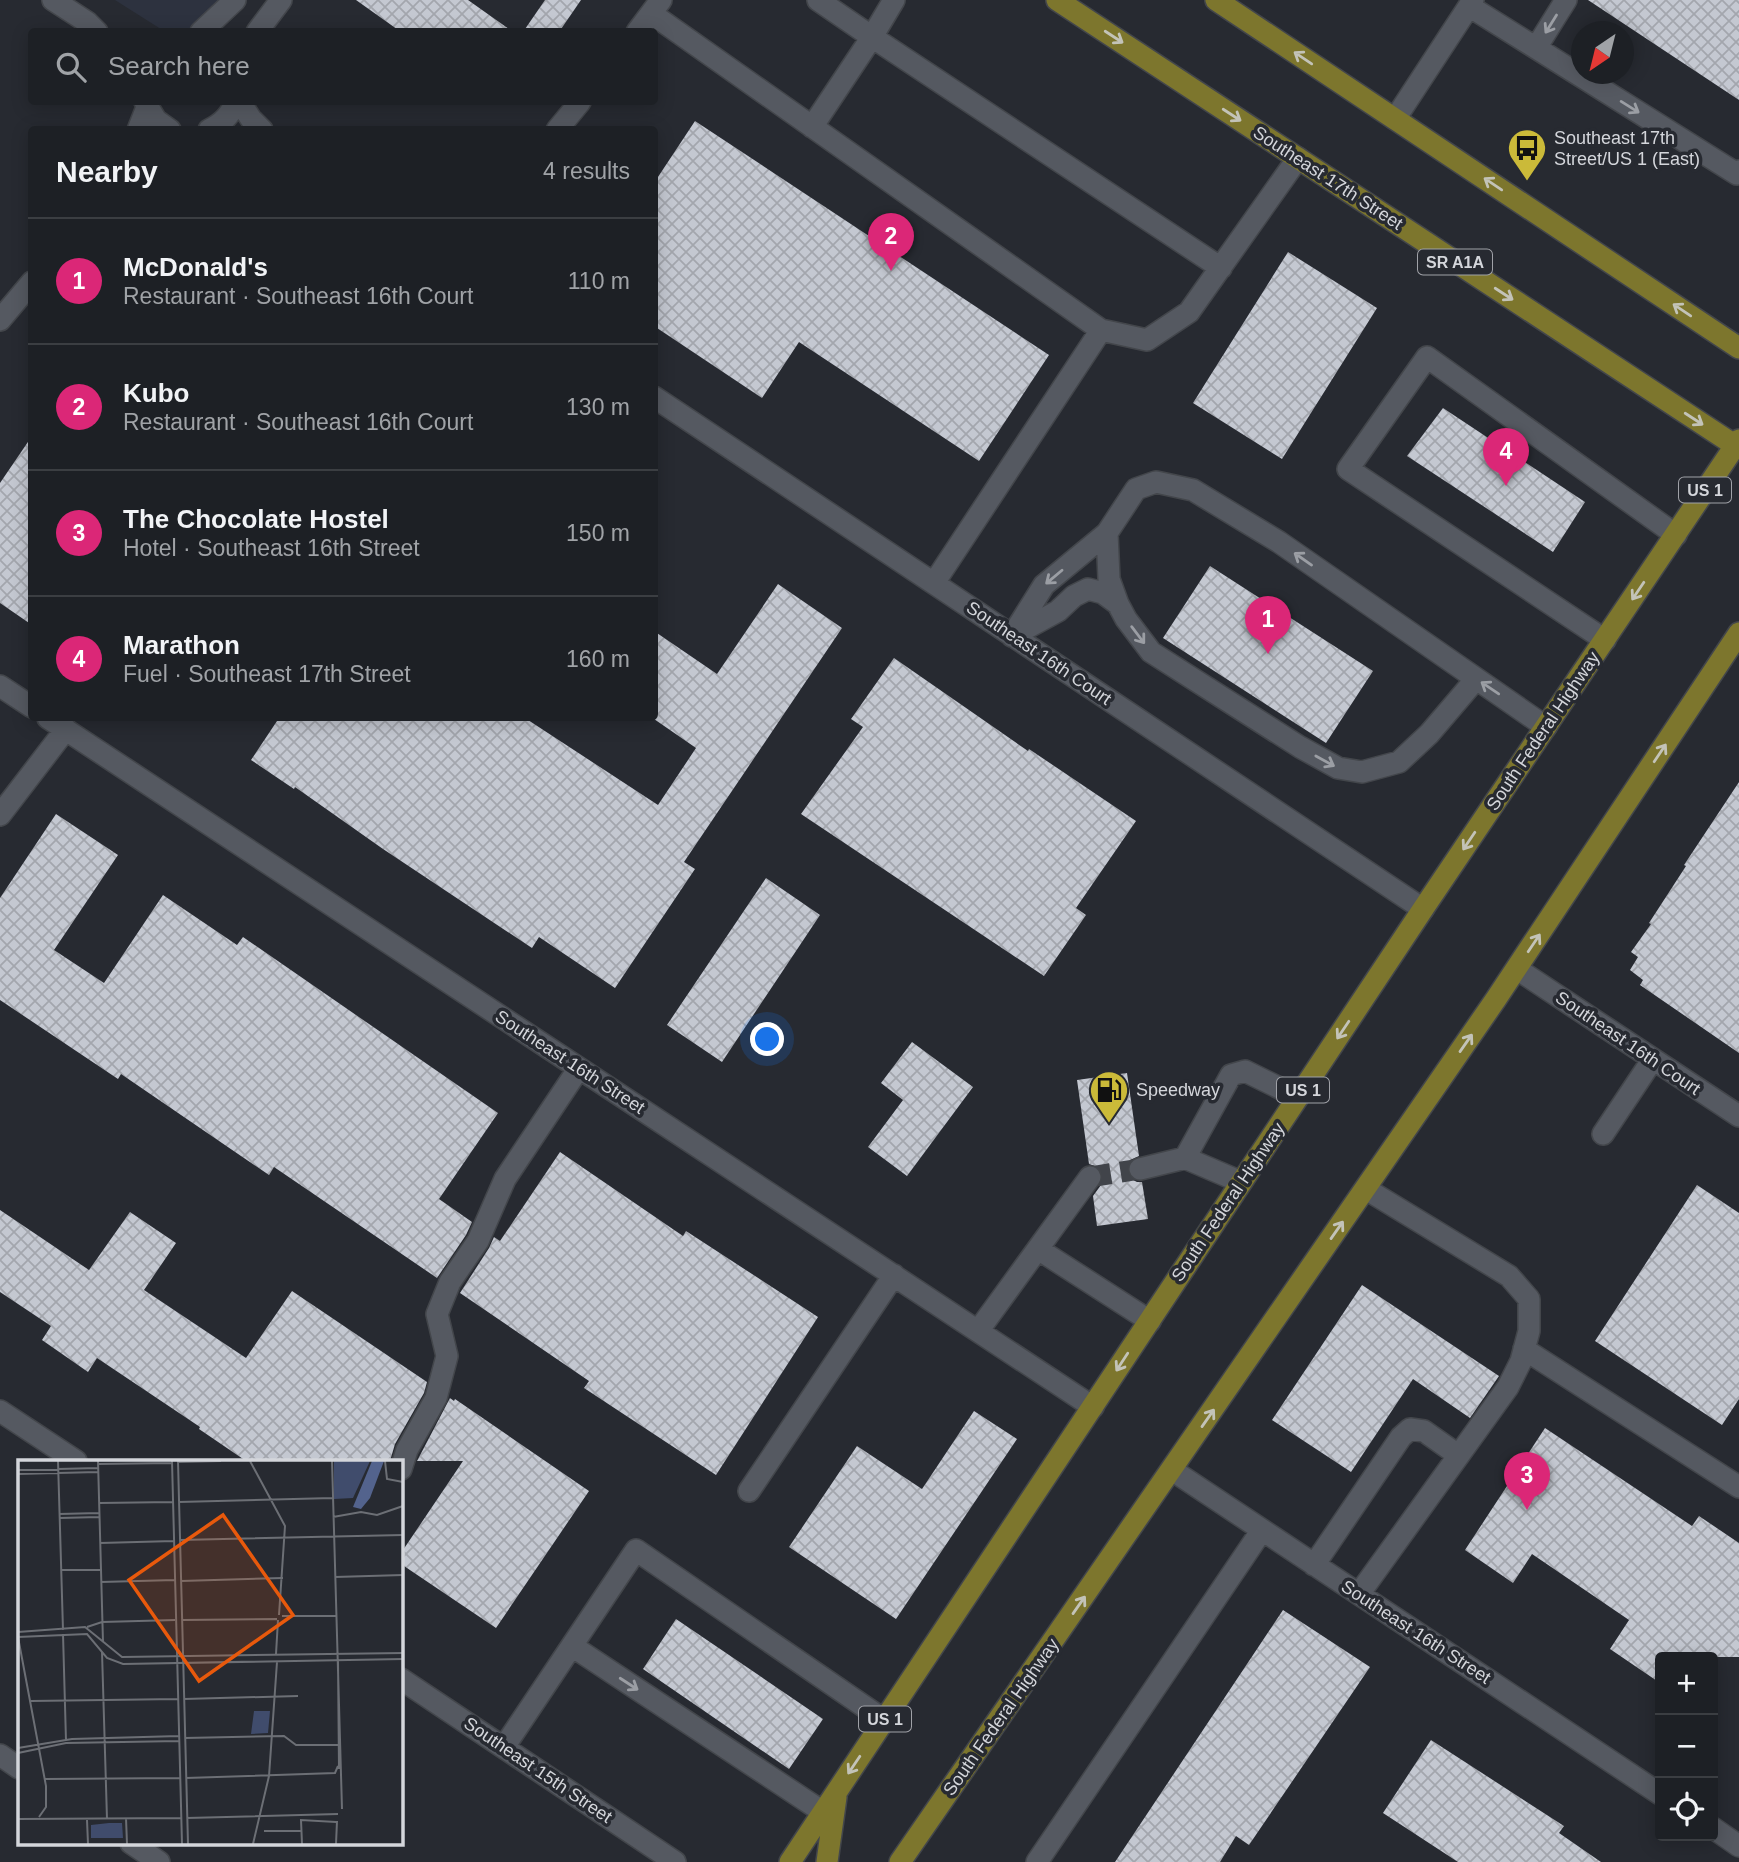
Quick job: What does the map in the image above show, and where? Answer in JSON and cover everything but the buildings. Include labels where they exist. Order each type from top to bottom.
[{"type":"main road","name":"Southeast 17th Street","points":[[1057,0],[1738,445]]},
{"type":"main road","points":[[1216,0],[1739,348]]},
{"type":"main road","name":"South Federal Highway","points":[[790,1862],[1423,909],[1738,445]]},
{"type":"main road","name":"South Federal Highway","points":[[900,1862],[1517,969],[1739,634]]},
{"type":"main road","points":[[827,1862],[836,1791]]},
{"type":"street","points":[[53,0],[92,27]]},
{"type":"street","points":[[205,28],[235,0]]},
{"type":"street","points":[[260,28],[281,0]]},
{"type":"street","points":[[818,0],[1221,268]]},
{"type":"street","points":[[812,127],[894,0]]},
{"type":"street","points":[[1536,48],[1566,0]]},
{"type":"street","points":[[1395,119],[1471,3],[1536,48],[1737,173],[1739,171]]},
{"type":"street","points":[[640,28],[656,7],[812,127],[1101,330],[1147,340],[1189,312],[1298,158]]},
{"type":"street","points":[[139,126],[146,105]]},
{"type":"street","points":[[147,105],[156,120],[164,126]]},
{"type":"street","points":[[218,126],[236,105]]},
{"type":"street","points":[[240,105],[258,126]]},
{"type":"street","points":[[560,126],[578,105]]},
{"type":"street","points":[[0,320],[28,287]]},
{"type":"street","points":[[934,583],[1101,330]]},
{"type":"street","points":[[1605,640],[1348,469],[1427,357],[1676,535]]},
{"type":"street","name":"Southeast 16th Court","points":[[658,400],[1423,909]]},
{"type":"street","points":[[1012,636],[1044,585],[1107,533],[1136,489],[1156,482],[1193,490],[1279,542],[1546,727]]},
{"type":"street","points":[[1107,533],[1109,579],[1118,604],[1151,652],[1300,747],[1338,768],[1362,772],[1399,762],[1429,734],[1476,679]]},
{"type":"street","points":[[1012,636],[1058,611],[1074,596],[1088,589],[1103,593],[1118,604]]},
{"type":"street","points":[[0,686],[28,704]]},
{"type":"street","name":"Southeast 16th Street","points":[[53,721],[1093,1407]]},
{"type":"street","points":[[0,816],[66,729]]},
{"type":"street","name":"Southeast 16th Court","points":[[1517,969],[1739,1116]]},
{"type":"street","points":[[1604,1134],[1653,1059]]},
{"type":"street","points":[[402,1466],[407,1450],[436,1398],[447,1356],[437,1314],[450,1282],[478,1241],[505,1178],[579,1068]]},
{"type":"street","points":[[1185,1158],[1231,1075],[1245,1071],[1298,1097]]},
{"type":"street","points":[[1140,1169],[1185,1158],[1241,1182]]},
{"type":"street","points":[[978,1331],[1090,1177]]},
{"type":"street","points":[[1359,1594],[1508,1387],[1521,1361],[1529,1331],[1529,1299],[1509,1276],[1366,1189]]},
{"type":"street","points":[[1038,1249],[1150,1321]]},
{"type":"street","points":[[749,1491],[894,1275]]},
{"type":"street","points":[[1524,1349],[1739,1487]]},
{"type":"street","points":[[0,1411],[74,1460]]},
{"type":"street","points":[[1314,1565],[1401,1437],[1410,1429],[1424,1432],[1458,1455]]},
{"type":"street","name":"Southeast 16th Street","points":[[1172,1470],[1655,1791]]},
{"type":"street","points":[[1037,1862],[1262,1530]]},
{"type":"street","points":[[504,1747],[636,1550],[884,1720]]},
{"type":"street","points":[[572,1646],[823,1812]]},
{"type":"street","name":"Southeast 15th Street","points":[[402,1679],[663,1859]]},
{"type":"street","points":[[0,1755],[18,1767]]},
{"type":"street","points":[[1718,1831],[1739,1846]]},
{"type":"street","points":[[132,1844],[159,1862]]},
{"type":"shaded area","points":[[115,0],[220,0],[198,28],[159,28]]},
{"type":"tunnel","points":[[1090,1177],[1140,1169]]},
{"type":"place","name":"Southeast 17th Street/US 1 (East)","points":[[1527,182]]},
{"type":"place","name":"Kubo","points":[[891,271]]},
{"type":"place","name":"Marathon","points":[[1506,486]]},
{"type":"place","name":"McDonald's","points":[[1268,654]]},
{"type":"place","name":"Speedway","points":[[1109,1124]]},
{"type":"place","name":"The Chocolate Hostel","points":[[1527,1510]]}]
